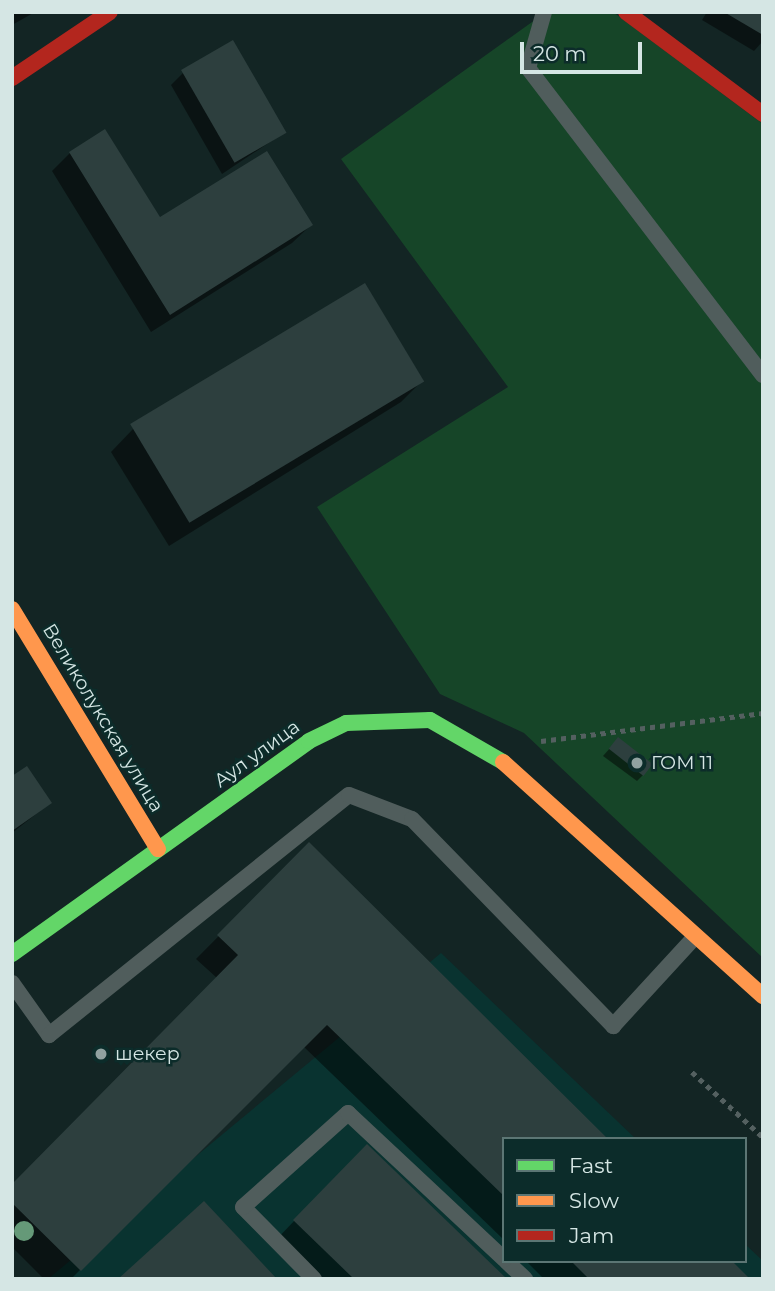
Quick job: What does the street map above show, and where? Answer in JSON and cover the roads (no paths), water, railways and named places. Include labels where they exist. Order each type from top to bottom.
[{"type":"main road","points":[[12,78],[110,12]]},
{"type":"main road","points":[[626,12],[763,114]]},
{"type":"main road","name":"Великолукская улица","points":[[12,609],[158,849]]},
{"type":"main road","name":"Аул улица","points":[[12,954],[309,741],[346,723],[378,717],[430,720],[487,748],[694,938],[763,996]]},
{"type":"lane","points":[[544,12],[528,68],[763,375]]},
{"type":"lane","points":[[12,983],[49,1035],[349,795],[412,819],[613,1026],[694,938]]},
{"type":"lane","points":[[314,1279],[243,1206],[348,1113],[502,1257]]},
{"type":"lane","points":[[508,1263],[525,1279]]},
{"type":"place","name":"ГОМ 11","points":[[637,763]]},
{"type":"place","name":"шекер","points":[[101,1054]]}]
